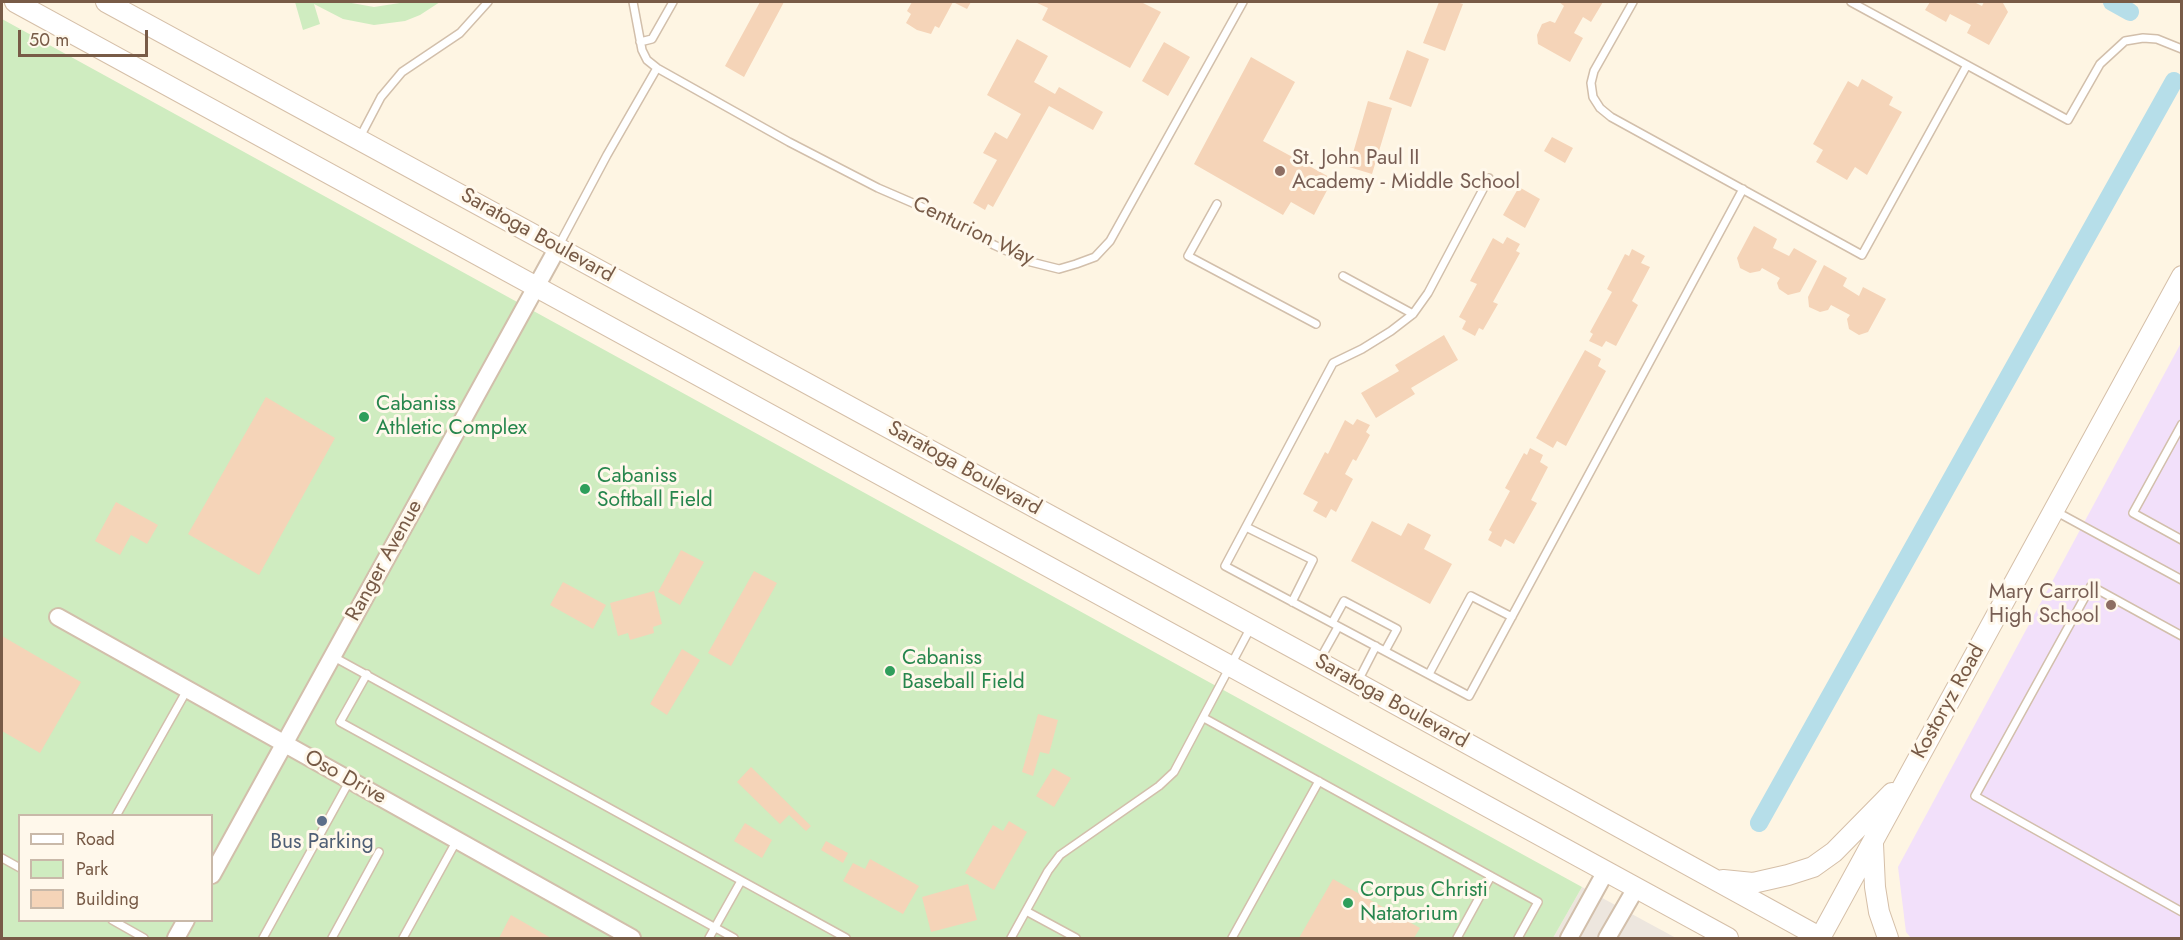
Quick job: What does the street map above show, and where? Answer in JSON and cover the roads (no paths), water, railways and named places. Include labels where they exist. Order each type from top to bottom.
[{"type":"main road","points":[[15,2],[1728,939]]},
{"type":"main road","name":"Saratoga Boulevard","points":[[106,2],[1821,938]]},
{"type":"main road","name":"Kostoryz Road","points":[[1821,938],[2181,276]]},
{"type":"main road","points":[[1713,879],[1753,883],[1813,867],[1834,852],[1909,776]]},
{"type":"main road","points":[[1873,842],[1875,887],[1879,912],[1888,939]]},
{"type":"street","name":"Ranger Avenue","points":[[213,873],[558,247]]},
{"type":"street","name":"Oso Drive","points":[[58,617],[632,939]]},
{"type":"street","points":[[1569,939],[1606,871]]},
{"type":"street","points":[[1607,939],[1636,888]]},
{"type":"street","points":[[176,939],[185,922]]},
{"type":"lane","points":[[358,139],[381,97],[402,72],[460,33],[488,2]]},
{"type":"lane","name":"Centurion Way","points":[[633,2],[640,42],[647,60],[657,68],[789,142],[878,188],[936,213],[994,245],[1031,262],[1059,268],[1095,257],[1110,241],[1243,2]]},
{"type":"lane","points":[[640,42],[652,39],[674,2]]},
{"type":"lane","points":[[1633,2],[1594,71],[1591,83],[1593,97],[1600,108],[1611,117],[1862,255],[1967,66]]},
{"type":"lane","points":[[1851,2],[2068,120],[2100,64],[2125,40],[2157,39],[2181,49]]},
{"type":"lane","points":[[558,247],[657,68]]},
{"type":"lane","points":[[1489,178],[1428,293],[1413,314],[1362,349],[1333,363],[1225,567],[1470,696],[1743,189]]},
{"type":"lane","points":[[1217,204],[1188,255],[1316,324]]},
{"type":"lane","points":[[1343,276],[1413,314]]},
{"type":"lane","points":[[2181,424],[2133,513],[2181,540]]},
{"type":"lane","points":[[2054,510],[2181,580]]},
{"type":"lane","points":[[1246,527],[1313,560],[1292,602]]},
{"type":"lane","points":[[2181,636],[2091,586],[1975,796],[2181,912]]},
{"type":"lane","points":[[1429,674],[1471,596],[1512,617]]},
{"type":"lane","points":[[1319,662],[1344,601],[1397,629],[1385,651]]},
{"type":"lane","points":[[1011,939],[1048,871],[1060,855],[1159,786],[1174,772],[1252,627]]},
{"type":"lane","points":[[1357,683],[1376,646]]},
{"type":"lane","points":[[332,656],[846,939]]},
{"type":"lane","points":[[367,674],[340,722],[734,939]]},
{"type":"lane","points":[[117,814],[187,689]]},
{"type":"lane","points":[[1204,718],[1538,902],[1518,939]]},
{"type":"lane","points":[[263,939],[350,780]]},
{"type":"lane","points":[[1232,939],[1320,782]]},
{"type":"lane","points":[[403,939],[457,840]]},
{"type":"lane","points":[[332,939],[380,852]]},
{"type":"lane","points":[[2,858],[18,867]]},
{"type":"lane","points":[[1457,939],[1491,876]]},
{"type":"lane","points":[[709,939],[741,881]]},
{"type":"lane","points":[[1026,911],[1076,939]]},
{"type":"lane","points":[[114,922],[144,939]]},
{"type":"waterway","points":[[2112,2],[2130,12]]},
{"type":"waterway","points":[[1759,823],[2174,81]]},
{"type":"place","name":"St. John Paul II Academy - Middle School","points":[[1280,171]]},
{"type":"place","name":"Cabaniss Athletic Complex","points":[[364,417]]},
{"type":"place","name":"Cabaniss Softball Field","points":[[585,489]]},
{"type":"place","name":"Mary Carroll High School","points":[[2111,605]]},
{"type":"place","name":"Cabaniss Baseball Field","points":[[890,671]]},
{"type":"place","name":"Bus Parking","points":[[322,821]]},
{"type":"place","name":"Corpus Christi Natatorium","points":[[1348,903]]}]
